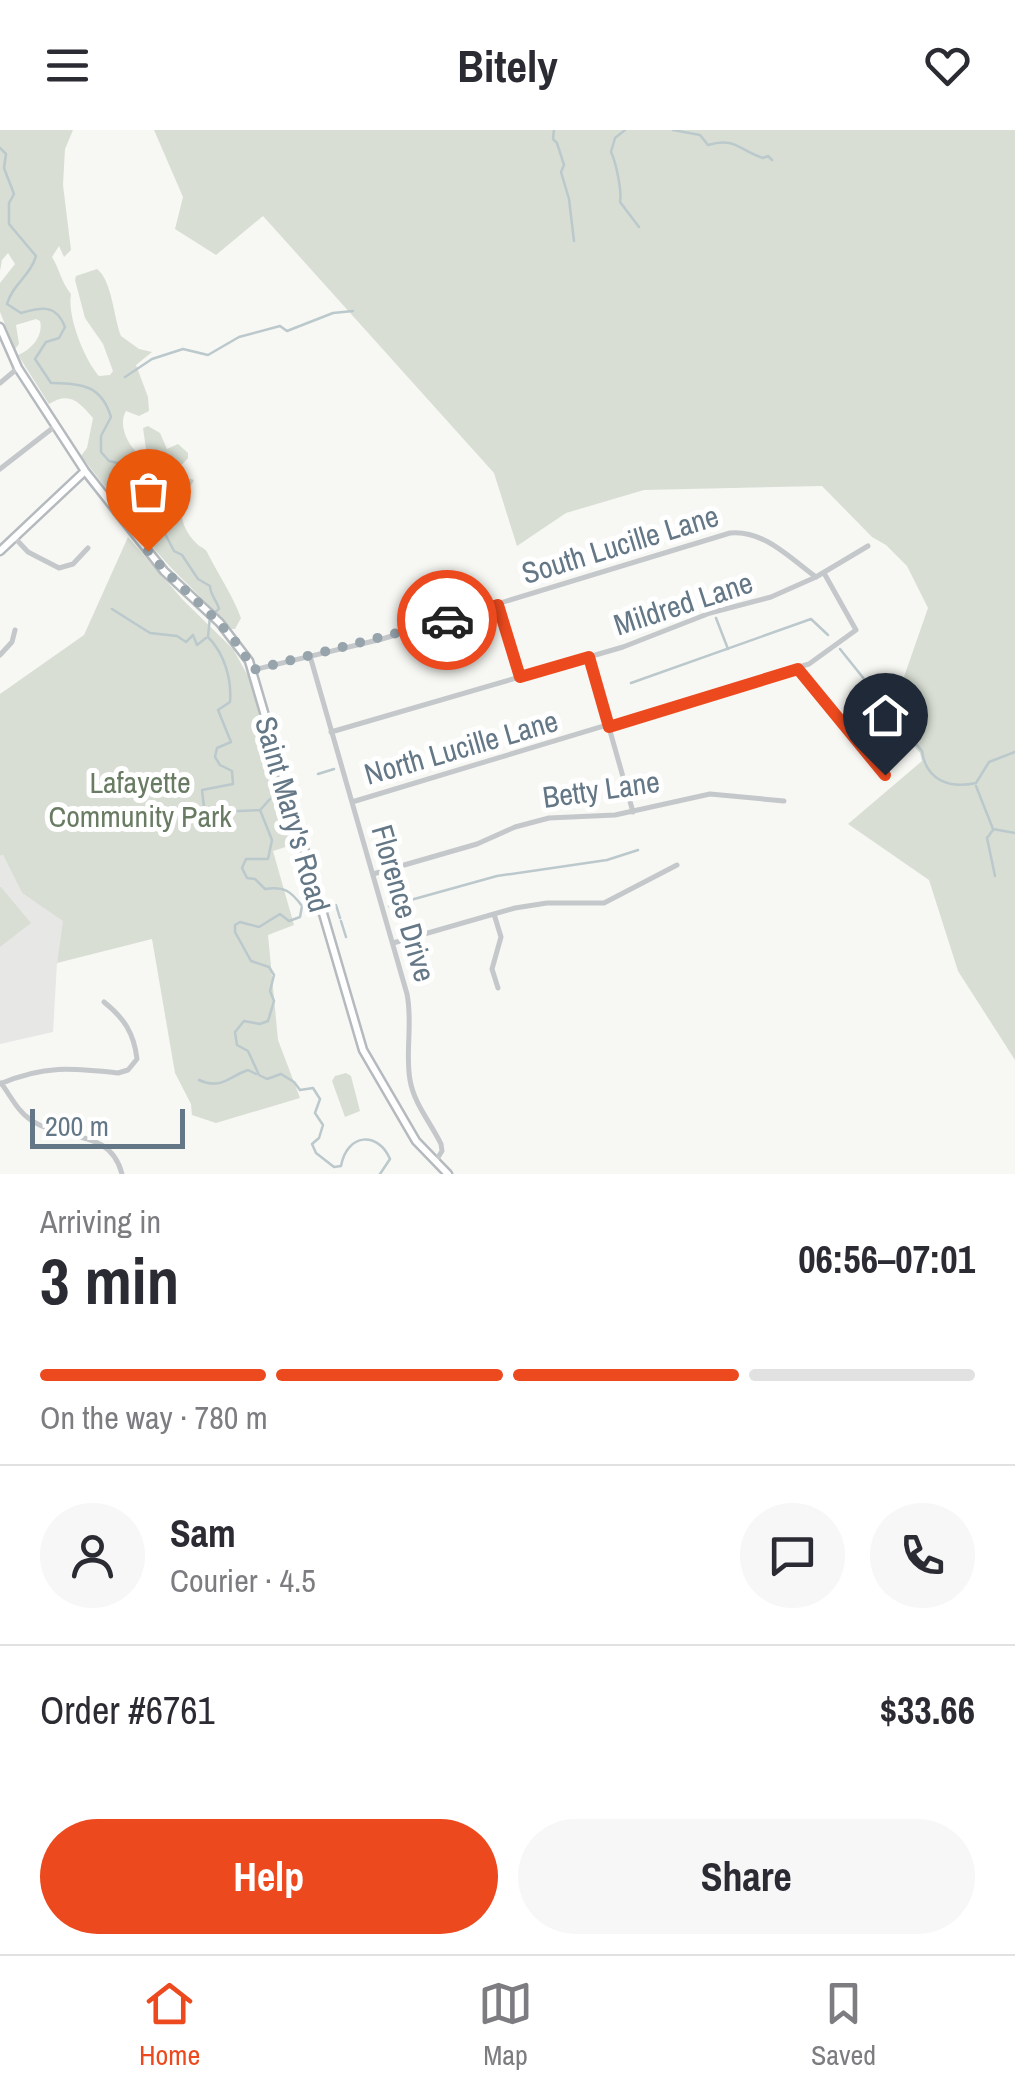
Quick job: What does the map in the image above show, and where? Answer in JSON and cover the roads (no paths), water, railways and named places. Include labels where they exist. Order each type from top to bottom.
[{"type":"street","name":"Saint Mary's Road","points":[[0,327],[18,368],[86,471],[164,571],[220,623],[253,670],[330,947],[363,1050],[416,1141],[437,1158],[448,1174]]},
{"type":"street","points":[[0,383],[18,368]]},
{"type":"street","points":[[0,469],[54,427]]},
{"type":"street","points":[[0,551],[86,471]]},
{"type":"street","name":"South Lucille Lane","points":[[253,670],[498,605],[738,532],[766,540],[816,578]]},
{"type":"street","points":[[14,538],[28,552],[59,568],[73,564],[88,548]]},
{"type":"street","name":"Mildred Lane","points":[[331,732],[589,657],[735,605],[772,597],[816,578],[868,546]]},
{"type":"street","name":"North Lucille Lane","points":[[352,802],[813,662],[856,630],[824,572]]},
{"type":"street","points":[[498,605],[520,677]]},
{"type":"street","points":[[0,654],[12,642],[16,630]]},
{"type":"street","name":"Florence Drive","points":[[310,656],[412,1014],[410,1081],[417,1103],[442,1146],[437,1158]]},
{"type":"street","points":[[589,657],[633,812]]},
{"type":"street","points":[[798,669],[885,775]]},
{"type":"street","name":"Betty Lane","points":[[373,874],[556,816],[608,816],[710,794],[784,801]]},
{"type":"street","points":[[393,943],[538,904],[604,903],[676,865]]},
{"type":"street","points":[[494,914],[501,937],[492,969],[498,988]]},
{"type":"street","points":[[104,1002],[127,1022],[136,1045],[136,1059],[128,1070],[118,1074],[52,1068],[31,1071],[0,1084],[31,1120],[95,1140],[113,1155],[122,1174]]},
{"type":"waterway","points":[[554,130],[553,139],[564,165],[561,172],[574,241]]},
{"type":"waterway","points":[[625,130],[615,138],[611,152],[620,202],[639,227]]},
{"type":"waterway","points":[[673,130],[700,135],[708,145],[731,143],[772,160]]},
{"type":"waterway","points":[[0,148],[6,154],[4,168],[14,194],[9,203],[9,224],[36,256],[7,304],[21,313],[48,309],[57,314],[65,327],[59,338],[46,342],[35,359],[51,383],[81,385],[102,398],[111,417],[101,436],[101,452],[109,461],[126,465],[133,476],[130,490],[138,500],[148,497],[156,503],[159,522],[174,551],[182,555],[198,579],[210,586],[219,609],[210,616],[208,637],[223,659],[228,676],[230,702],[218,710],[231,742],[217,748],[215,757],[232,771],[233,784],[202,790],[204,807],[216,812],[260,810],[272,840],[268,859],[246,859],[242,868],[247,878],[255,879],[265,889],[286,891],[302,906],[300,917],[289,921],[280,914],[259,927],[240,922],[235,925],[251,961],[269,967],[274,975],[270,991],[274,1001],[268,1021],[244,1021],[235,1032],[237,1045],[248,1051],[259,1075],[267,1079],[281,1074],[300,1090],[313,1088],[320,1099],[315,1113],[323,1125],[319,1138],[312,1144],[316,1153],[334,1167],[341,1166],[350,1147],[371,1140],[390,1159],[380,1174]]},
{"type":"waterway","points":[[125,377],[152,359],[183,349],[208,355],[239,337],[280,326],[287,331],[333,313],[353,311]]},
{"type":"waterway","points":[[112,609],[150,633],[177,636],[186,642],[193,635],[197,645],[206,638]]},
{"type":"waterway","points":[[716,618],[728,649]]},
{"type":"waterway","points":[[631,683],[811,619],[828,635]]},
{"type":"waterway","points":[[840,649],[922,751],[928,769],[940,780],[957,785],[976,783],[989,762],[1015,752]]},
{"type":"waterway","points":[[318,774],[334,769]]},
{"type":"waterway","points":[[976,786],[993,829],[1015,833]]},
{"type":"waterway","points":[[261,809],[270,799]]},
{"type":"waterway","points":[[993,830],[987,838],[995,876]]},
{"type":"waterway","points":[[389,906],[497,876],[607,860],[638,850]]},
{"type":"waterway","points":[[336,905],[340,918]]},
{"type":"waterway","points":[[341,921],[346,937]]},
{"type":"waterway","points":[[199,1080],[219,1083],[248,1070],[256,1074]]},
{"type":"park label","name":"Lafayette Community Park","points":[[140,799]]}]
